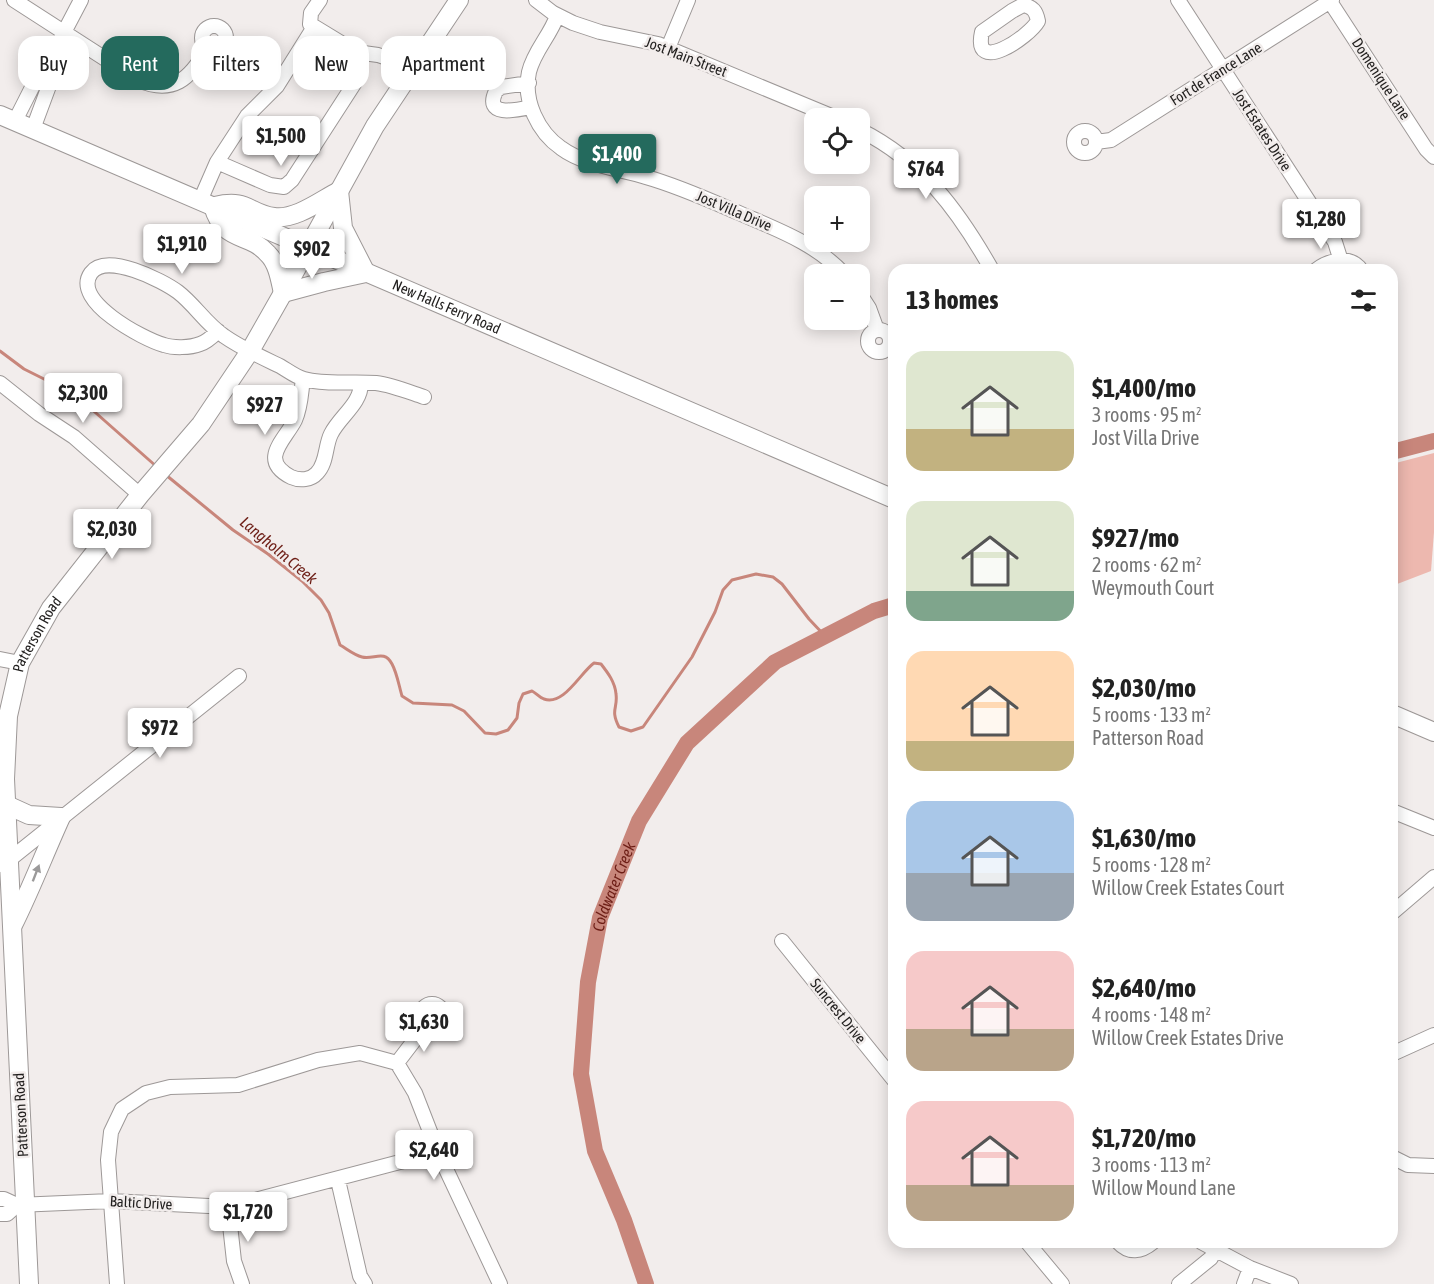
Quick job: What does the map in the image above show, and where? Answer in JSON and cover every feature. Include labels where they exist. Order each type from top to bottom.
[{"type":"main road","name":"Patterson Road","points":[[435,36],[459,0]]},
{"type":"main road","name":"Patterson Road","points":[[29,1284],[21,1205],[4,862],[8,716],[20,663],[51,608],[143,492],[201,424],[250,351],[310,248],[375,126],[399,90]]},
{"type":"main road","name":"New Halls Ferry Road","points":[[7,118],[888,496]]},
{"type":"main road","points":[[339,191],[343,228],[366,273],[283,293],[274,262],[268,253],[230,234],[206,204],[229,202],[267,216],[284,217],[293,215],[339,191]]},
{"type":"main road","points":[[1398,717],[1434,732]]},
{"type":"main road","points":[[6,920],[30,891],[61,817],[29,815],[7,806]]},
{"type":"street","points":[[14,0],[62,36],[81,0]]},
{"type":"street","points":[[320,0],[311,13],[310,24],[329,36]]},
{"type":"street","name":"Jost Main Street","points":[[536,0],[557,16],[573,23],[600,32],[668,48],[812,108]]},
{"type":"street","points":[[668,48],[688,0]]},
{"type":"street","name":"Jost Estates Drive","points":[[1178,0],[1335,242],[1341,261]]},
{"type":"street","name":"Fort de France Lane","points":[[1096,142],[1111,140],[1224,70],[1330,0]]},
{"type":"street","name":"Domenique Lane","points":[[1330,0],[1426,149],[1434,157]]},
{"type":"street","name":"Jost Villa Drive","points":[[557,16],[533,60],[529,83],[531,107],[547,137],[572,156],[671,185],[793,236],[808,244],[832,264]]},
{"type":"street","points":[[206,204],[217,162],[247,116],[277,86],[314,27]]},
{"type":"street","points":[[89,52],[151,86],[163,87],[174,84],[191,73]]},
{"type":"street","points":[[529,83],[501,87],[495,90],[493,101],[501,110],[531,107]]},
{"type":"street","points":[[7,118],[25,90]]},
{"type":"street","points":[[33,129],[47,90]]},
{"type":"street","points":[[217,162],[270,185],[284,187],[292,180],[350,90]]},
{"type":"street","points":[[870,136],[889,146],[932,183],[966,225],[989,264]]},
{"type":"street","points":[[1333,264],[1350,260],[1357,264]]},
{"type":"street","points":[[218,331],[199,345],[166,346],[128,328],[100,308],[89,291],[87,282],[95,269],[105,265],[132,270],[177,291],[218,331],[303,379],[378,383],[424,397]]},
{"type":"street","points":[[870,311],[877,330]]},
{"type":"street","points":[[303,379],[299,409],[295,420],[275,450],[276,462],[282,470],[292,477],[302,479],[311,478],[319,471],[331,434],[361,392],[361,383]]},
{"type":"street","points":[[0,383],[39,414],[74,437],[143,492]]},
{"type":"street","points":[[0,659],[20,663]]},
{"type":"street","points":[[4,862],[238,675]]},
{"type":"street","points":[[1398,814],[1434,828]]},
{"type":"street","points":[[1398,908],[1434,877]]},
{"type":"street","name":"Suncrest Drive","points":[[782,941],[888,1073]]},
{"type":"street","points":[[397,1063],[426,1025]]},
{"type":"street","points":[[1398,1051],[1434,1035]]},
{"type":"street","points":[[117,1284],[108,1160],[111,1132],[122,1109],[146,1093],[170,1087],[238,1084],[318,1060],[360,1053],[397,1063],[415,1093],[438,1152],[500,1284]]},
{"type":"street","name":"Baltic Drive","points":[[0,1199],[21,1205],[111,1201],[228,1207],[438,1152]]},
{"type":"street","points":[[1398,1160],[1408,1165],[1432,1167]]},
{"type":"street","points":[[338,1180],[360,1276],[365,1284]]},
{"type":"street","name":"Baltic Drive","points":[[0,1214],[7,1214],[21,1205]]},
{"type":"street","points":[[228,1207],[234,1261],[242,1284]]},
{"type":"street","points":[[1032,1248],[1062,1284]]},
{"type":"street","points":[[1126,1248],[1130,1251],[1138,1251],[1143,1248]]},
{"type":"street","points":[[1212,1248],[1250,1268],[1291,1284]]},
{"type":"street","points":[[1179,1284],[1211,1257],[1215,1250]]},
{"type":"street","points":[[1244,1284],[1250,1268]]},
{"type":"shaded area","points":[[1434,453],[1434,532],[1431,571],[1398,584],[1398,462]]},
{"type":"waterway","name":"Langholm Creek","points":[[0,351],[24,369],[46,380],[69,398],[88,406],[157,467]]},
{"type":"waterway","name":"Coldwater Creek","points":[[1398,450],[1434,441]]},
{"type":"waterway","name":"Langholm Creek","points":[[166,475],[233,530],[302,581],[321,600],[329,613],[340,645],[362,657],[386,657],[395,671],[402,696],[413,703],[452,705],[464,711],[485,733],[496,734],[508,730],[517,718],[523,694],[532,691],[544,699],[558,698],[594,663],[601,664],[609,674],[614,686],[615,716],[619,727],[631,731],[643,727],[692,657],[715,612],[723,590],[732,580],[756,574],[773,577],[782,584],[825,636]]},
{"type":"waterway","name":"Coldwater Creek","points":[[646,1284],[624,1220],[595,1151],[581,1074],[588,982],[600,918],[639,821],[687,743],[775,662],[874,611],[888,607]]}]
